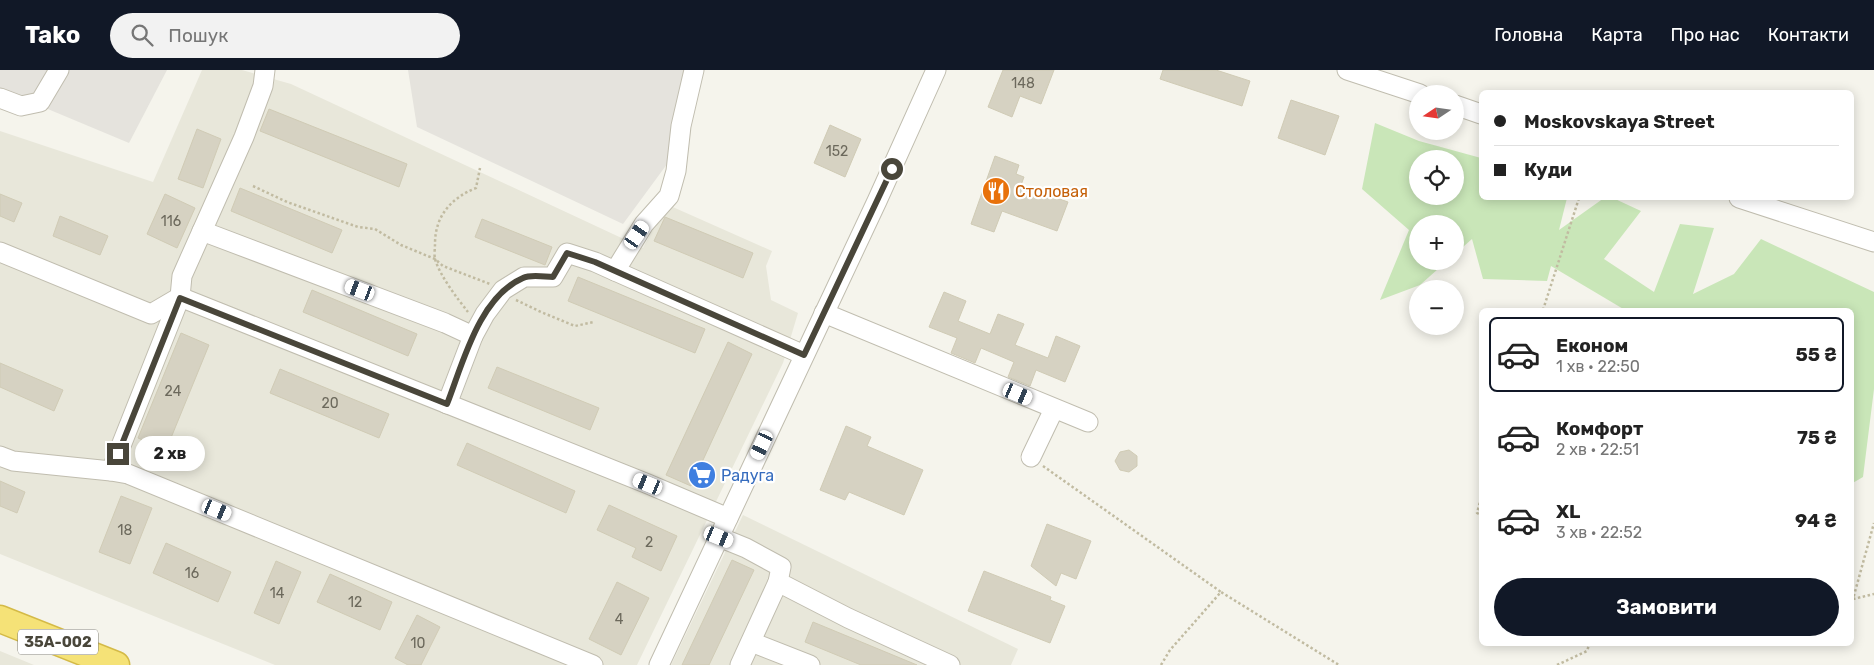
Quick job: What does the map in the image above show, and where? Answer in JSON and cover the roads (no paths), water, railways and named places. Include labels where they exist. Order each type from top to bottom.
[{"type":"highway","name":"35А-002","points":[[0,619],[116,665]]},
{"type":"street","points":[[0,98],[21,106],[40,102],[59,70]]},
{"type":"street","points":[[111,471],[180,298],[182,276],[244,137],[263,86],[265,70]]},
{"type":"street","points":[[615,271],[640,230],[669,196],[676,170],[681,126],[694,70]]},
{"type":"street","points":[[659,665],[877,202],[936,70]]},
{"type":"street","points":[[1347,70],[1409,90]]},
{"type":"street","points":[[1464,108],[1479,113]]},
{"type":"street","points":[[1745,200],[1874,242]]},
{"type":"street","points":[[202,230],[445,323],[476,330]]},
{"type":"street","points":[[0,252],[151,314],[180,298]]},
{"type":"street","points":[[447,404],[476,330],[503,290],[524,277],[553,277],[567,253],[595,262],[804,355]]},
{"type":"street","points":[[180,298],[728,518]]},
{"type":"street","points":[[824,313],[1088,422]]},
{"type":"street","points":[[1031,457],[1054,409]]},
{"type":"street","points":[[0,456],[13,461],[128,474],[593,665]]},
{"type":"street","points":[[719,537],[746,548],[781,567],[778,582],[740,665]]},
{"type":"street","points":[[778,582],[848,618],[950,665]]},
{"type":"street","points":[[751,642],[810,665]]},
{"type":"place","name":"Столовая","points":[[996,191]]},
{"type":"place","name":"Радуга","points":[[702,475]]}]
